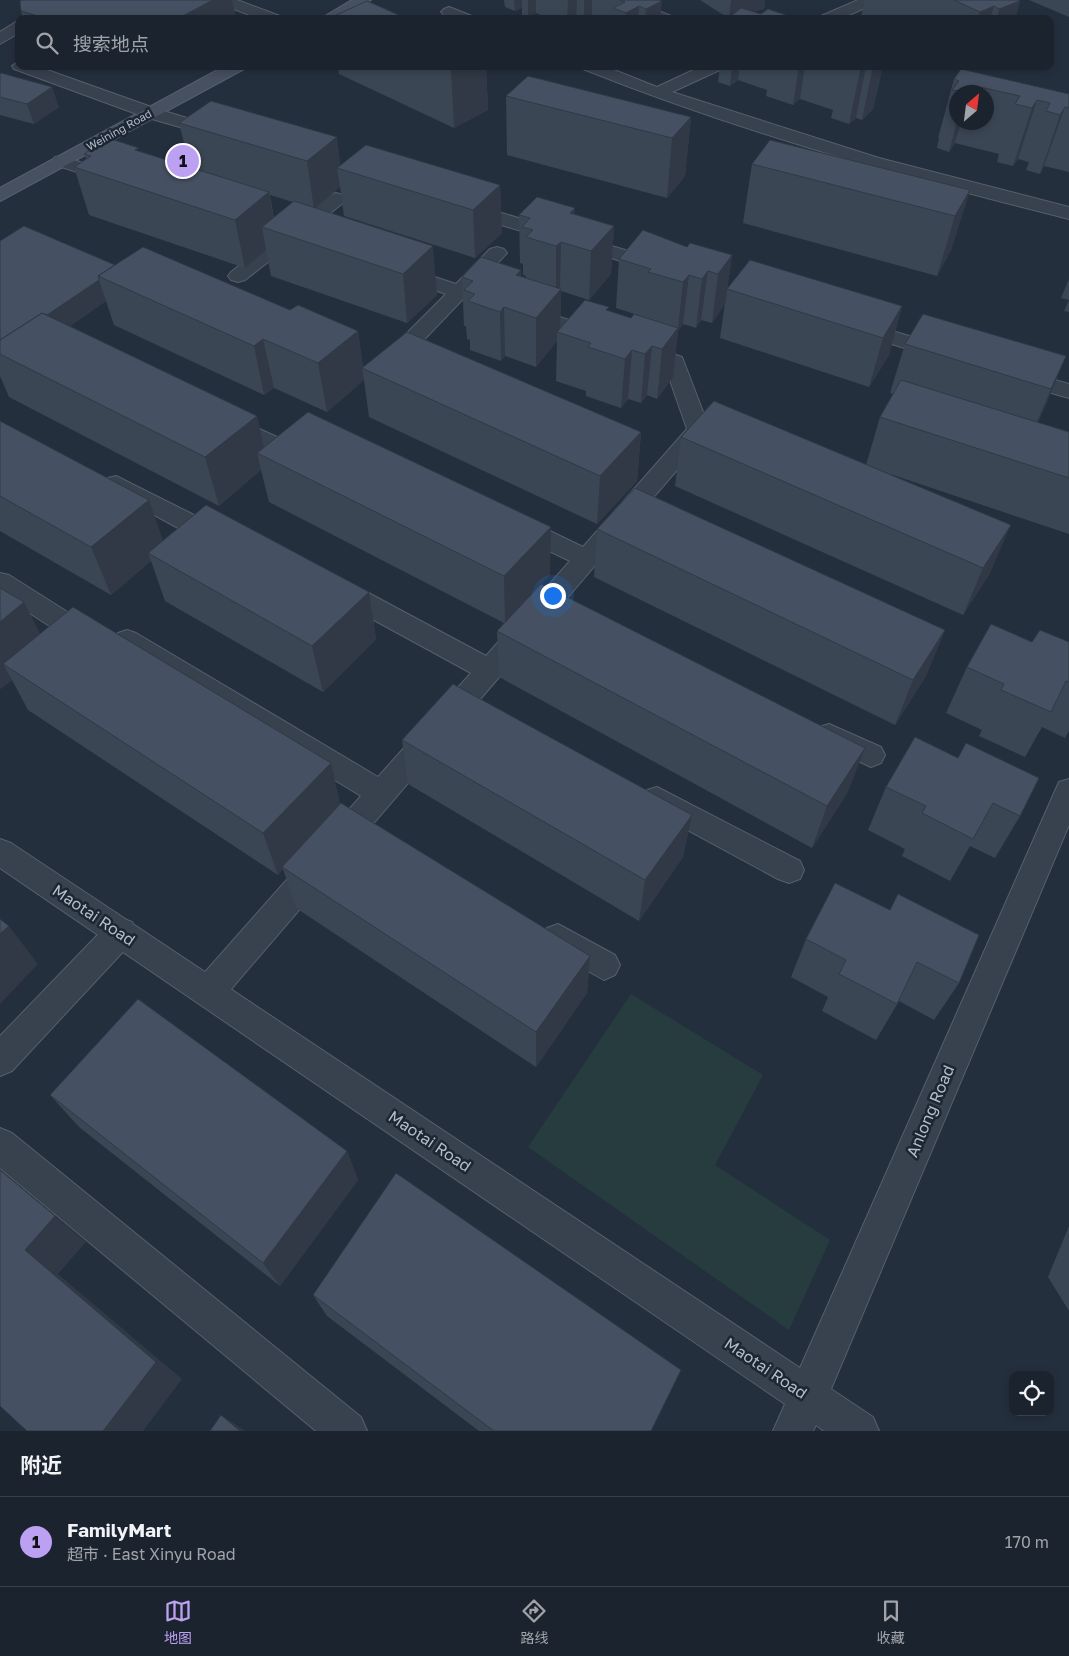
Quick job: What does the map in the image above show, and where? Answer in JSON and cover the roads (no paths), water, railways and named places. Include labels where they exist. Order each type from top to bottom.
[{"type":"main road","points":[[335,15],[363,0]]},
{"type":"main road","name":"Weining Road","points":[[0,195],[231,70]]},
{"type":"street","points":[[223,0],[259,13],[276,12]]},
{"type":"street","points":[[619,0],[656,15]]},
{"type":"street","points":[[835,15],[871,0]]},
{"type":"street","points":[[449,12],[457,15]]},
{"type":"street","points":[[0,39],[15,28]]},
{"type":"street","points":[[30,70],[151,113],[237,139]]},
{"type":"street","points":[[599,70],[657,93],[873,162],[1069,213]]},
{"type":"street","points":[[657,93],[707,70]]},
{"type":"street","points":[[62,161],[137,186]]},
{"type":"street","points":[[238,276],[336,199]]},
{"type":"street","points":[[446,202],[672,271]]},
{"type":"street","points":[[260,226],[317,245]]},
{"type":"street","points":[[410,342],[497,253]]},
{"type":"street","points":[[209,991],[550,600],[587,559],[641,511],[699,430],[674,362],[384,267]]},
{"type":"street","points":[[842,322],[965,360]]},
{"type":"street","points":[[1003,371],[1069,391]]},
{"type":"street","points":[[206,412],[286,450]]},
{"type":"street","points":[[95,472],[190,523]]},
{"type":"street","points":[[499,516],[587,559]]},
{"type":"street","points":[[314,576],[490,670]]},
{"type":"street","points":[[0,582],[68,625]]},
{"type":"street","points":[[550,600],[577,613]]},
{"type":"street","points":[[128,640],[382,794]]},
{"type":"street","points":[[467,697],[493,711]]},
{"type":"street","points":[[808,725],[871,755]]},
{"type":"street","points":[[632,786],[789,870]]},
{"type":"street","name":"Anlong Road","points":[[793,1431],[1069,791]]},
{"type":"street","points":[[358,820],[384,835]]},
{"type":"street","name":"Maotai Road","points":[[0,852],[209,991],[859,1431]]},
{"type":"street","points":[[536,925],[604,965]]},
{"type":"street","points":[[0,1060],[121,932]]},
{"type":"street","points":[[0,1145],[347,1431]]},
{"type":"place","name":"FamilyMart","points":[[183,161]]}]
